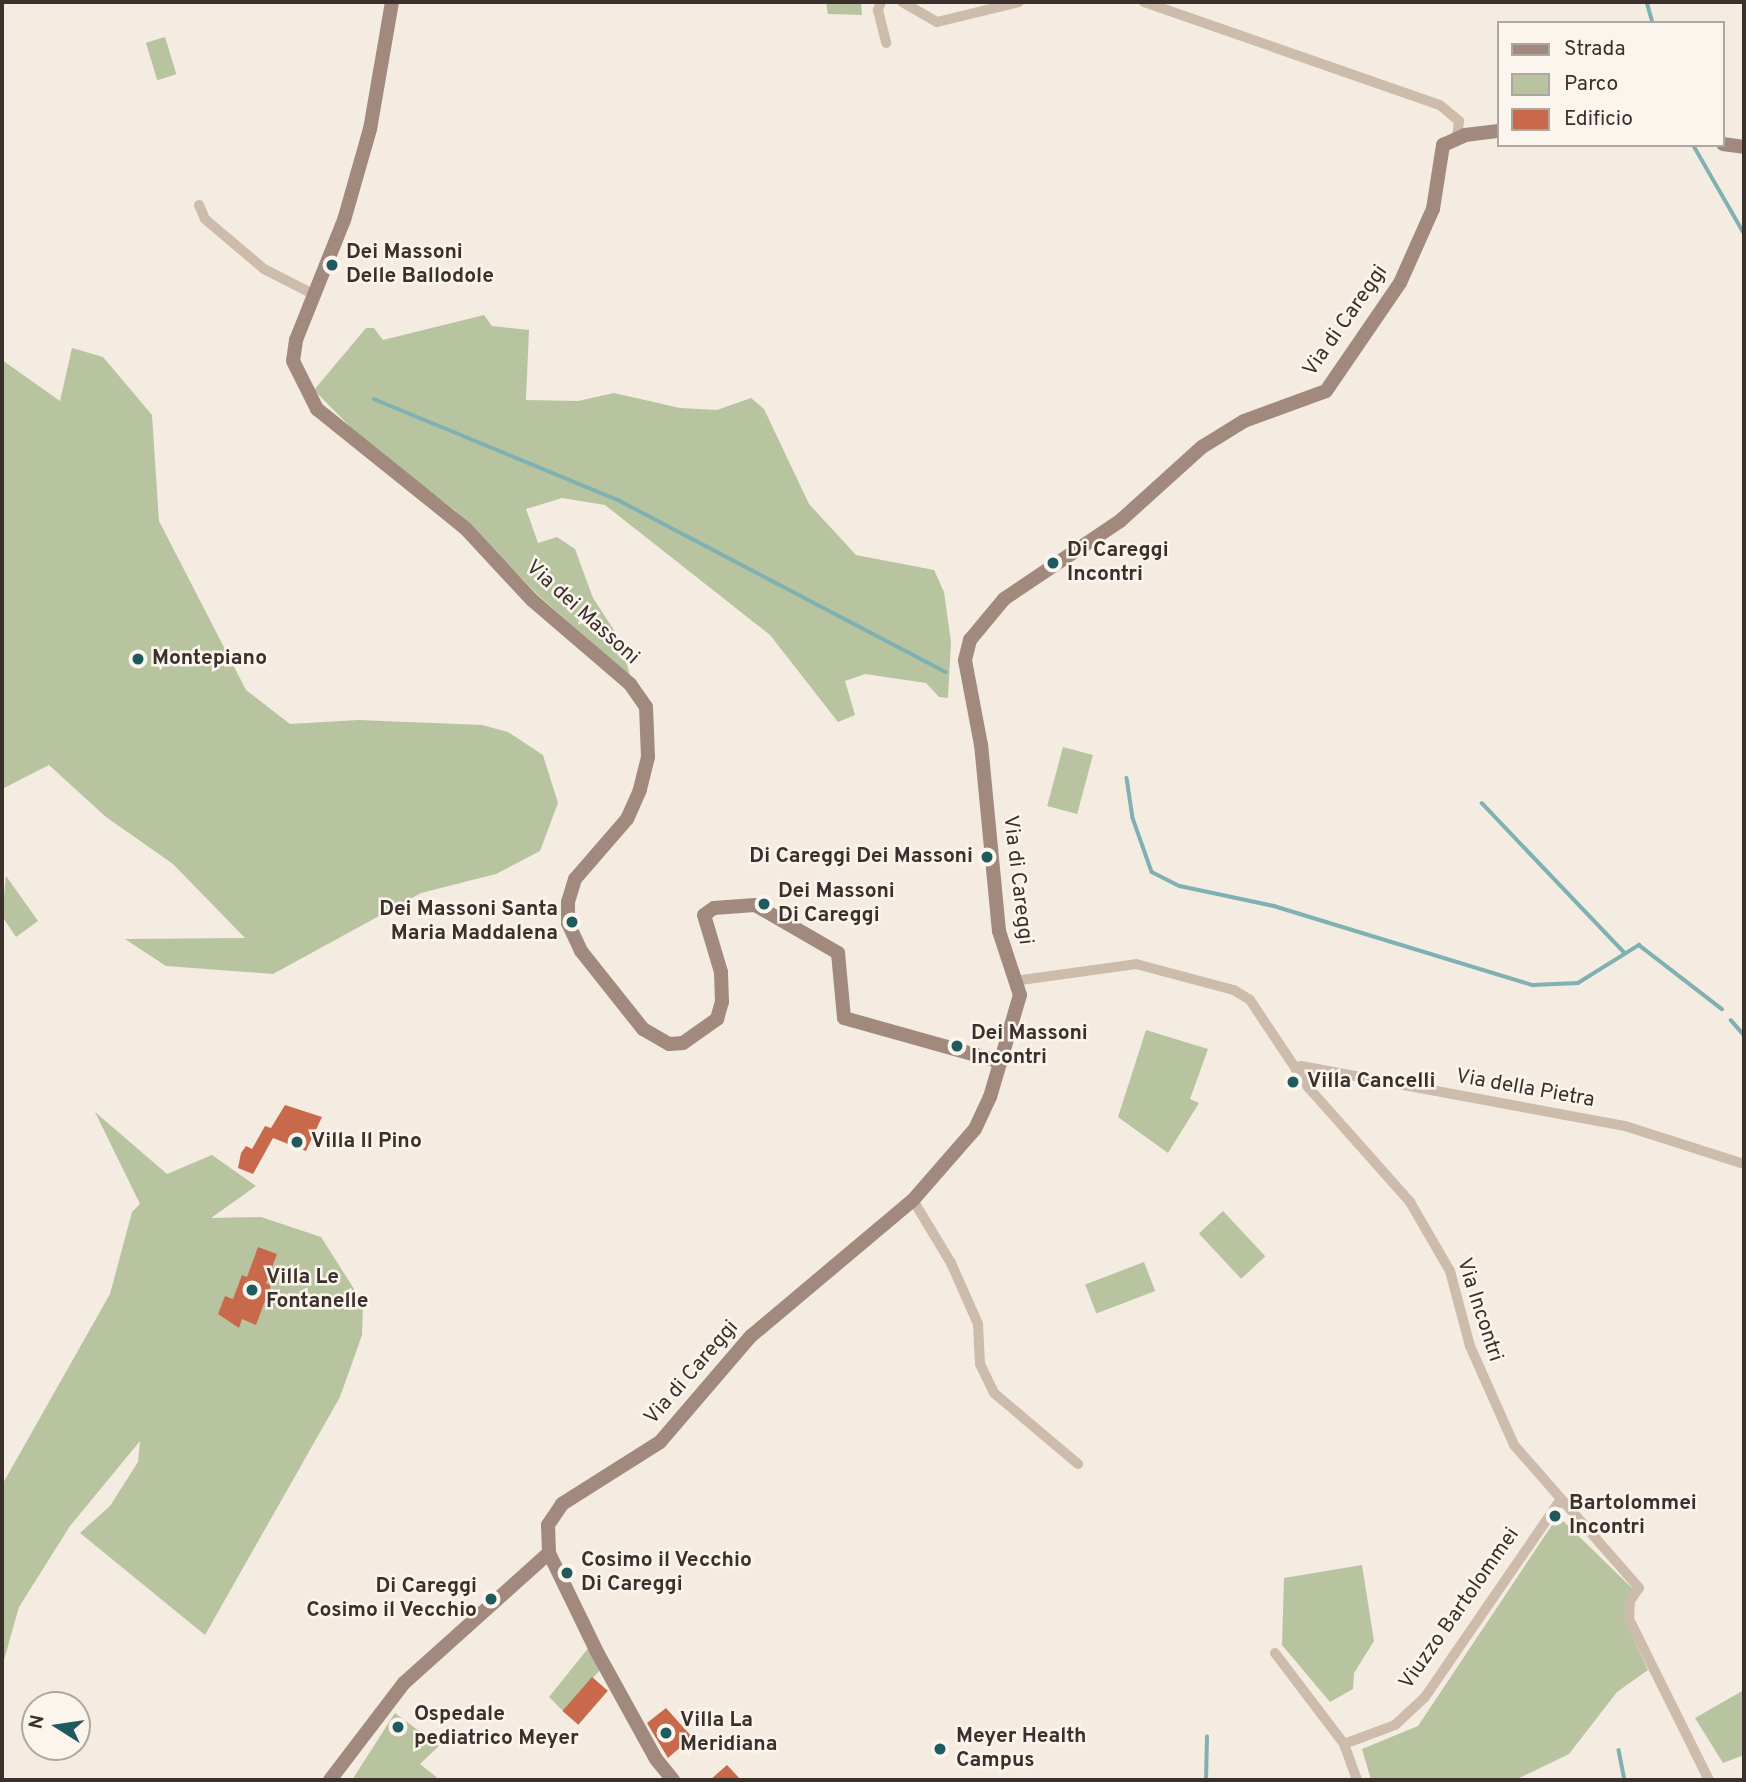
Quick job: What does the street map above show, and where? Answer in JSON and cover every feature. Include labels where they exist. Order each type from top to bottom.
[{"type":"street","name":"Via dei Massoni","points":[[391,2],[370,129],[344,220],[313,294],[293,361],[317,409],[466,529],[532,600],[630,684],[646,707],[648,757],[640,790],[628,819],[575,879],[567,908],[581,951],[620,1004],[643,1029],[669,1044],[702,1032],[717,1019],[724,990],[704,915],[718,907],[755,905],[838,953],[843,963],[844,1018],[1001,1062]]},
{"type":"street","points":[[881,2],[878,10],[886,43]]},
{"type":"street","points":[[902,2],[937,22],[1019,2]]},
{"type":"street","points":[[1144,2],[1440,105],[1459,121],[1457,137],[1498,131]]},
{"type":"street","name":"Via di Careggi","points":[[549,1553],[547,1529],[559,1507],[660,1442],[751,1336],[913,1200],[975,1129],[1017,1016],[1020,995],[999,931],[981,745],[965,660],[970,640],[1004,599],[1120,521],[1202,447],[1244,421],[1326,391],[1400,284],[1433,209],[1438,156],[1457,137]]},
{"type":"street","points":[[1725,144],[1744,147]]},
{"type":"street","points":[[200,205],[205,219],[264,269],[313,294]]},
{"type":"street","name":"Via Incontri","points":[[1014,981],[1136,964],[1222,987],[1250,1000],[1296,1070],[1410,1202],[1450,1271],[1490,1399],[1514,1445],[1559,1502],[1639,1588],[1630,1601],[1629,1619],[1709,1780]]},
{"type":"street","name":"Via della Pietra","points":[[1296,1070],[1301,1066],[1644,1130],[1744,1164]]},
{"type":"street","points":[[913,1200],[951,1264],[978,1324],[981,1364],[994,1393],[1078,1464]]},
{"type":"street","name":"Viuzzo Bartolommei","points":[[1345,1744],[1395,1724],[1425,1697],[1559,1502]]},
{"type":"street","points":[[330,1780],[404,1683],[549,1553],[610,1678],[673,1780]]},
{"type":"street","points":[[1275,1653],[1345,1744],[1357,1780]]},
{"type":"green space","points":[[826,2],[861,2],[862,15],[828,14]]},
{"type":"green space","points":[[165,37],[176,74],[157,80],[146,43]]},
{"type":"green space","points":[[484,315],[492,326],[529,330],[526,400],[578,401],[614,393],[680,408],[717,410],[751,398],[764,409],[809,504],[856,555],[934,570],[944,592],[951,642],[948,698],[939,697],[926,683],[865,674],[845,681],[855,715],[838,722],[770,635],[605,505],[562,498],[526,509],[538,543],[557,537],[575,549],[593,598],[621,641],[630,676],[539,596],[456,511],[367,444],[314,390],[366,328],[374,328],[383,340]]},
{"type":"green space","points":[[72,348],[103,357],[152,415],[159,521],[246,690],[290,724],[358,720],[482,725],[508,732],[543,755],[558,803],[540,851],[496,874],[421,893],[273,974],[166,966],[125,939],[245,938],[173,864],[106,817],[49,765],[2,789],[2,360],[60,401]]},
{"type":"green space","points":[[1063,747],[1093,755],[1077,814],[1047,806]]},
{"type":"green space","points":[[6,876],[38,921],[16,937],[2,916]]},
{"type":"green space","points":[[1146,1030],[1208,1049],[1190,1099],[1199,1103],[1168,1153],[1118,1117]]},
{"type":"green space","points":[[95,1112],[167,1174],[212,1155],[256,1186],[211,1218],[261,1217],[321,1237],[363,1303],[362,1335],[340,1397],[205,1635],[80,1533],[110,1506],[138,1462],[140,1441],[70,1526],[19,1607],[2,1667],[2,1485],[110,1294],[132,1212],[140,1204]]},
{"type":"green space","points":[[1223,1211],[1265,1256],[1241,1279],[1199,1234]]},
{"type":"green space","points":[[1144,1262],[1155,1291],[1096,1314],[1085,1285]]},
{"type":"green space","points":[[1558,1516],[1633,1589],[1624,1619],[1648,1670],[1617,1692],[1569,1754],[1515,1780],[1371,1780],[1362,1749],[1418,1726]]},
{"type":"green space","points":[[1362,1565],[1374,1641],[1354,1673],[1353,1689],[1330,1702],[1282,1645],[1284,1578]]},
{"type":"green space","points":[[590,1646],[600,1670],[563,1711],[549,1697]]},
{"type":"green space","points":[[1744,1690],[1744,1755],[1723,1763],[1695,1718]]},
{"type":"green space","name":"Ospedale pediatrico Meyer","points":[[395,1713],[439,1746],[420,1764],[440,1780],[352,1780]]},
{"type":"building","name":"Villa Il Pino","points":[[285,1105],[322,1117],[306,1151],[273,1138],[253,1174],[238,1168],[241,1153],[246,1146],[252,1149],[265,1126],[271,1128]]},
{"type":"building","name":"Villa Le Fontanelle","points":[[258,1247],[277,1254],[266,1283],[271,1285],[256,1325],[242,1319],[239,1328],[218,1314],[225,1296],[233,1299],[242,1275],[247,1277]]},
{"type":"building","points":[[592,1677],[608,1691],[578,1725],[562,1711]]},
{"type":"building","name":"Villa La Meridiana","points":[[666,1708],[692,1737],[668,1758],[647,1723]]},
{"type":"building","points":[[727,1765],[741,1780],[710,1780]]},
{"type":"waterway","points":[[1647,2],[1652,21]]},
{"type":"waterway","points":[[1695,147],[1744,233]]},
{"type":"waterway","points":[[374,399],[620,501],[946,672]]},
{"type":"waterway","points":[[1127,778],[1133,818],[1152,872],[1180,886],[1274,906],[1533,985],[1578,983],[1639,945],[1722,1009]]},
{"type":"waterway","points":[[1482,803],[1624,952]]},
{"type":"waterway","points":[[1731,1020],[1744,1035]]},
{"type":"waterway","points":[[1206,1780],[1207,1737]]},
{"type":"waterway","points":[[1619,1750],[1625,1780]]},
{"type":"place","name":"Dei Massoni Delle Ballodole","points":[[332,265]]},
{"type":"place","name":"Di Careggi Incontri","points":[[1053,563]]},
{"type":"place","name":"Montepiano","points":[[138,659]]},
{"type":"place","name":"Di Careggi Dei Massoni","points":[[987,857]]},
{"type":"place","name":"Dei Massoni Di Careggi","points":[[764,904]]},
{"type":"place","name":"Dei Massoni Santa Maria Maddalena","points":[[572,922]]},
{"type":"place","name":"Dei Massoni Incontri","points":[[957,1046]]},
{"type":"place","name":"Villa Cancelli","points":[[1293,1082]]},
{"type":"place","name":"Villa Il Pino","points":[[297,1142]]},
{"type":"place","name":"Villa Le Fontanelle","points":[[252,1290]]},
{"type":"place","name":"Bartolommei Incontri","points":[[1555,1516]]},
{"type":"place","name":"Cosimo il Vecchio Di Careggi","points":[[567,1573]]},
{"type":"place","name":"Di Careggi Cosimo il Vecchio","points":[[491,1599]]},
{"type":"place","name":"Ospedale pediatrico Meyer","points":[[398,1727]]},
{"type":"place","name":"Villa La Meridiana","points":[[666,1733]]},
{"type":"place","name":"Meyer Health Campus","points":[[940,1749]]}]
